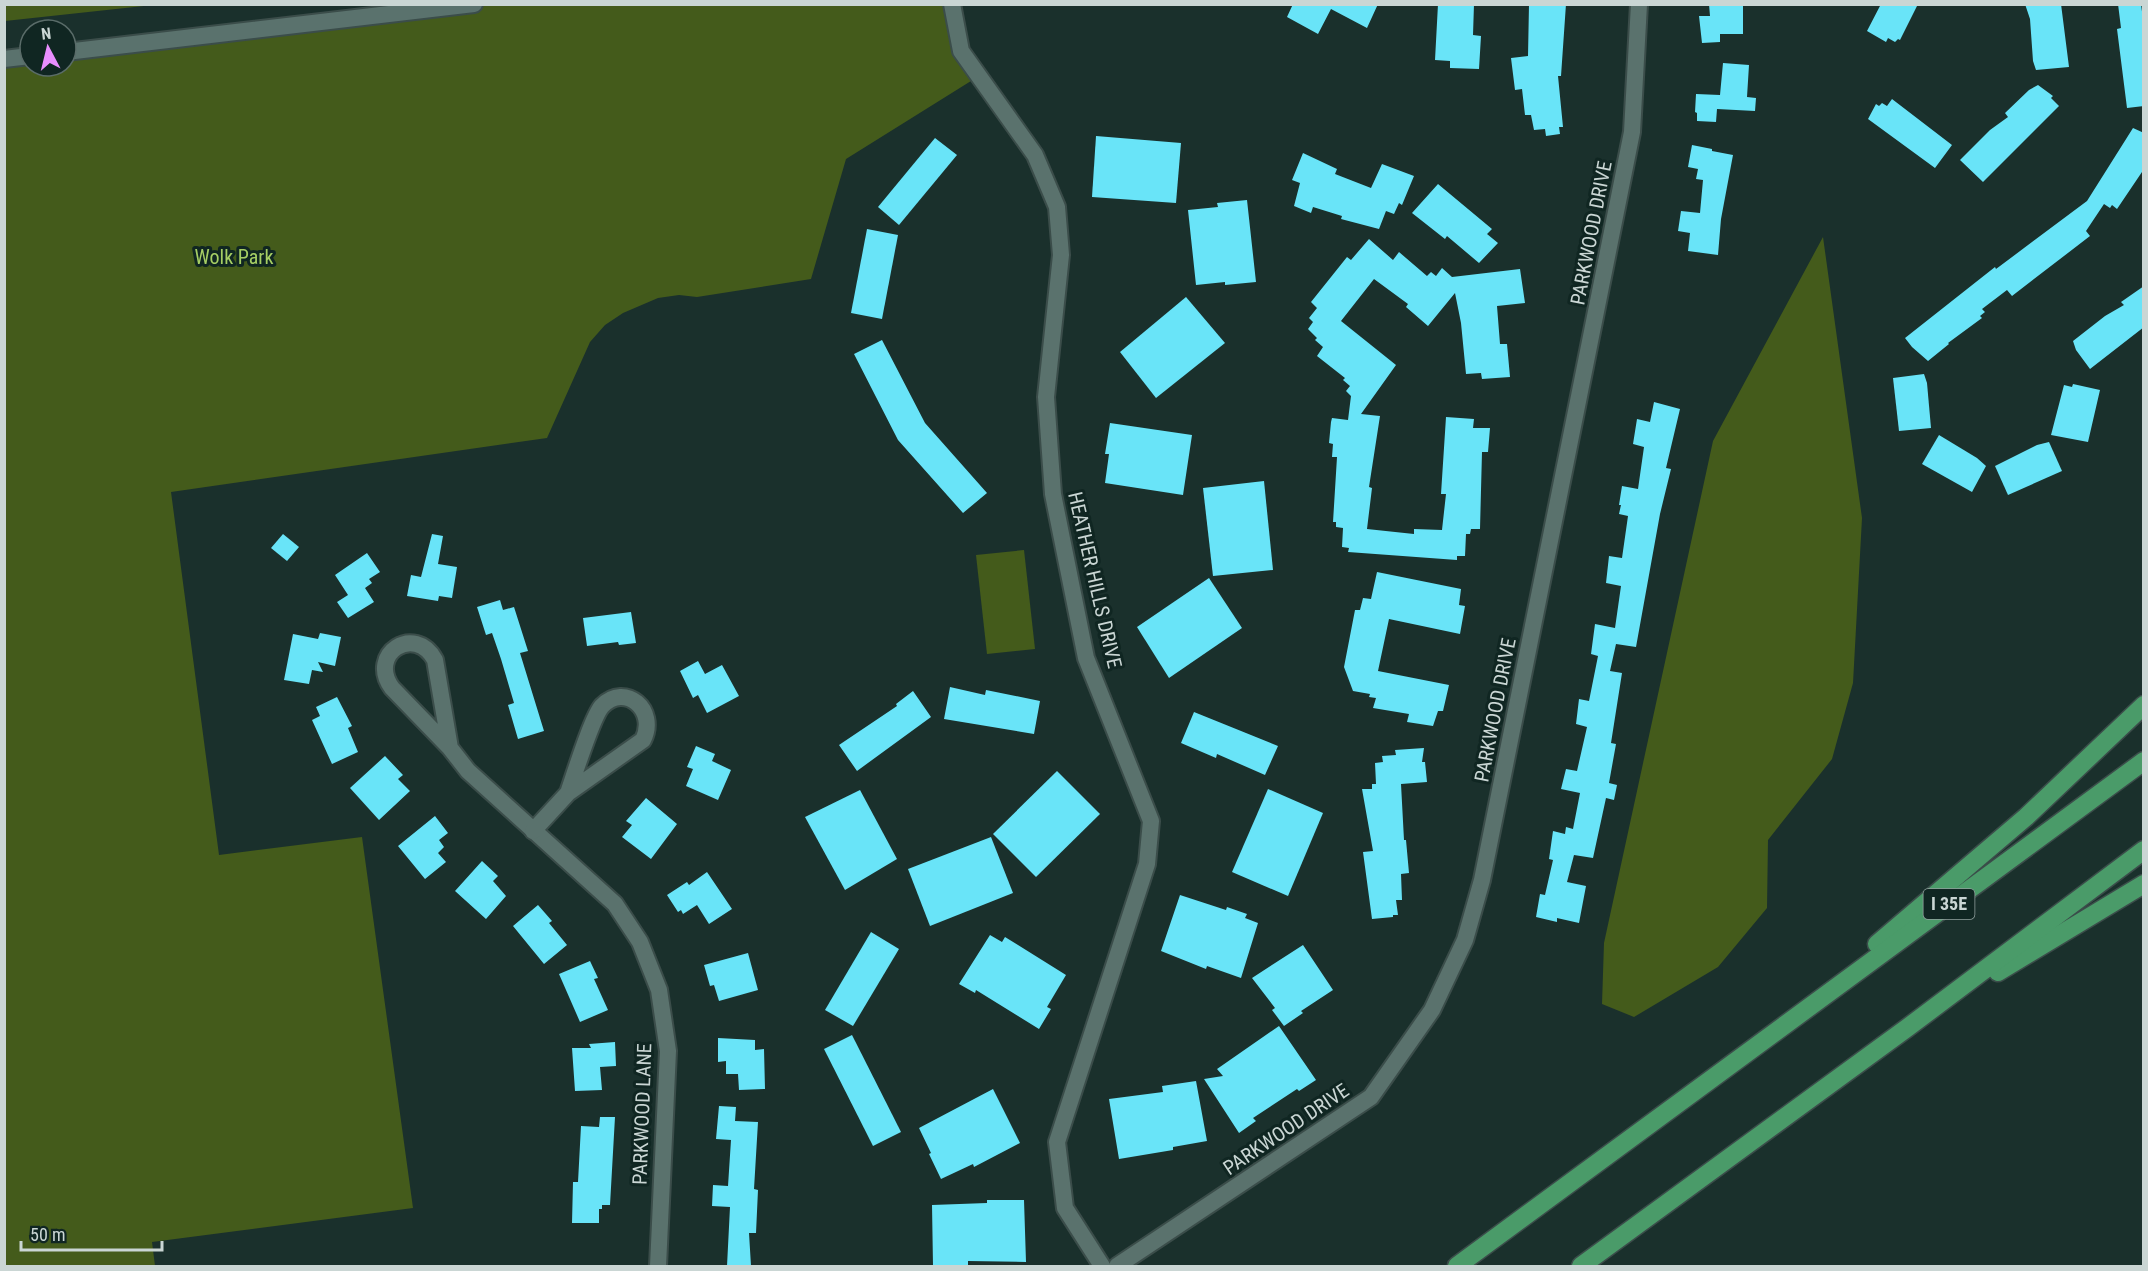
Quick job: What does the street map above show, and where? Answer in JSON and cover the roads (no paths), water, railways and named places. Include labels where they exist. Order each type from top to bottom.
[{"type":"highway","points":[[1755,1047],[2026,817],[2144,705]]},
{"type":"highway","name":"I 35E","points":[[1457,1266],[2144,761]]},
{"type":"highway","points":[[1581,1266],[1907,1028],[2144,850]]},
{"type":"highway","points":[[1907,1028],[2144,884]]},
{"type":"street","points":[[78,51],[474,4]]},
{"type":"street","name":"HEATHER HILLS DRIVE","points":[[952,4],[961,51],[1035,155],[1057,207],[1061,255],[1046,397],[1053,495],[1086,658],[1151,821],[1147,864],[1057,1142],[1065,1208],[1102,1266]]},
{"type":"street","name":"PARKWOOD DRIVE","points":[[1117,1266],[1371,1097],[1432,1010],[1465,940],[1482,880],[1632,132],[1639,4]]},
{"type":"street","name":"PARKWOOD LANE","points":[[450,748],[432,653],[420,645],[397,646],[386,658],[384,666],[387,682],[450,748],[468,771],[615,904],[640,942],[659,990],[668,1051],[658,1266]]},
{"type":"street","points":[[533,831],[568,794],[643,740],[648,726],[647,718],[640,705],[634,700],[618,698],[603,704],[595,718],[568,794]]},
{"type":"park label","name":"Wolk Park","points":[[234,257]]}]
